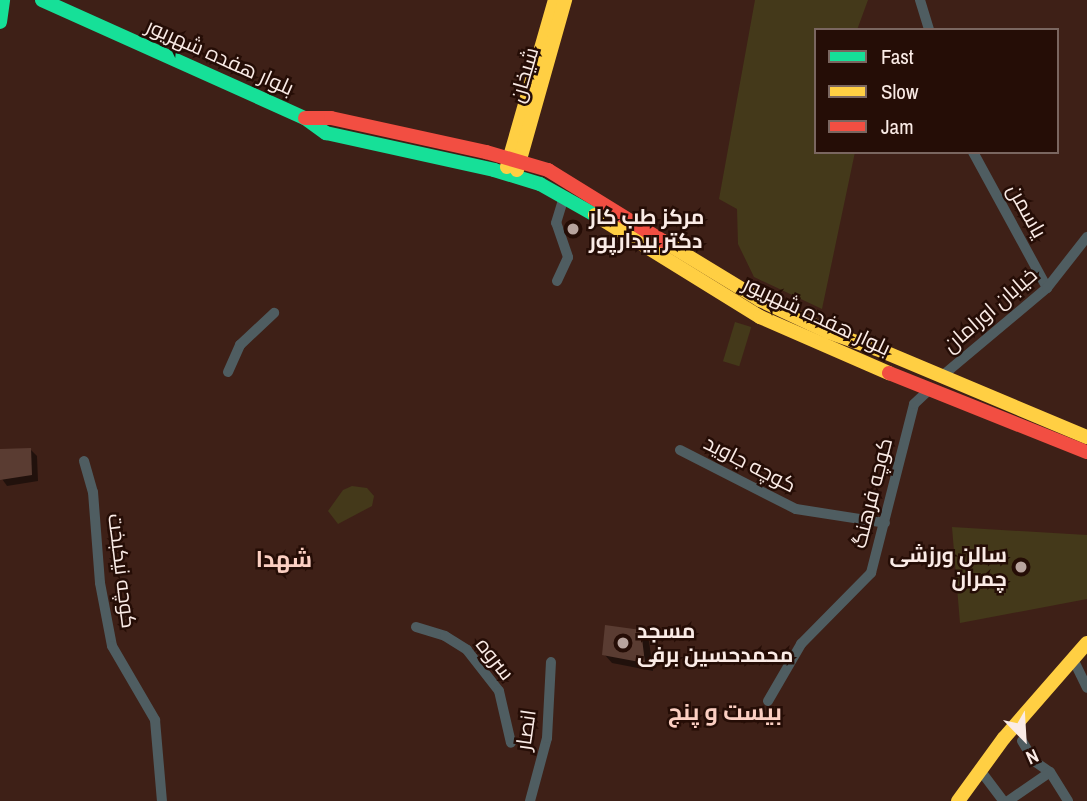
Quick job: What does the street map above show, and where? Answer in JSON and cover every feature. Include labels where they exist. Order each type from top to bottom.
[{"type":"street","points":[[0,22],[3,0]]},
{"type":"street","name":"بلوار هفده شهریور","points":[[42,0],[304,118],[326,133],[512,167],[548,170],[760,300],[828,332],[1087,437]]},
{"type":"street","name":"شیخان","points":[[512,167],[555,0]]},
{"type":"street","name":"شیخان","points":[[512,167],[565,0]]},
{"type":"street","points":[[920,0],[928,28]]},
{"type":"street","name":"یاسمن","points":[[974,154],[1047,288]]},
{"type":"street","name":"بلوار هفده شهریور","points":[[512,167],[564,195],[760,317],[929,390],[1087,452]]},
{"type":"street","points":[[557,281],[568,257],[556,223],[564,195]]},
{"type":"street","name":"خیابان اورامان","points":[[942,376],[1047,288],[1087,237]]},
{"type":"street","points":[[228,372],[240,345],[274,313]]},
{"type":"street","points":[[929,390],[942,376]]},
{"type":"street","name":"کوچه فرهنگ","points":[[768,701],[801,644],[871,573],[886,523],[892,486],[914,404],[929,390]]},
{"type":"street","name":"کوچه جاوید","points":[[680,450],[796,509],[886,523]]},
{"type":"street","name":"کوچه نیکبخت","points":[[84,461],[93,492],[100,583],[112,646],[155,719],[162,801]]},
{"type":"street","name":"سروه","points":[[416,627],[445,636],[467,650],[499,691],[511,743]]},
{"type":"street","points":[[958,801],[1028,708],[1087,643]]},
{"type":"street","points":[[1073,659],[1087,688]]},
{"type":"street","name":"انصار","points":[[530,801],[547,738],[551,662]]},
{"type":"street","points":[[1022,741],[1034,761],[1050,772],[1068,801]]},
{"type":"street","points":[[980,770],[1005,801],[1050,772]]},
{"type":"shaded area","points":[[755,0],[868,0],[858,28],[814,28],[814,154],[855,154],[822,309],[754,277],[738,244],[737,209],[719,199]]},
{"type":"shaded area","points":[[735,322],[751,327],[739,366],[723,361]]},
{"type":"shaded area","points":[[352,486],[367,488],[374,496],[372,506],[338,524],[328,511],[343,490]]},
{"type":"shaded area","name":"سالن ورزشی چمران","points":[[952,527],[1087,535],[1087,599],[960,623]]},
{"type":"building","points":[[31,448],[32,475],[0,480],[0,449]]},
{"type":"building","name":"مسجد محمدحسین برفی","points":[[605,625],[641,630],[645,663],[602,655]]},
{"type":"traffic: fast","points":[[0,22],[3,0]]},
{"type":"traffic: fast","points":[[42,0],[305,118],[326,133],[494,170],[540,184],[595,215]]},
{"type":"traffic: slow","points":[[507,167],[555,0]]},
{"type":"traffic: slow","points":[[517,170],[565,0]]},
{"type":"traffic: slow","points":[[595,215],[760,317],[889,373]]},
{"type":"traffic: slow","points":[[663,241],[760,300],[828,332],[882,351],[1087,437]]},
{"type":"traffic: slow","points":[[958,801],[1004,738],[1087,643]]},
{"type":"traffic: jam","points":[[305,118],[331,118],[486,152],[548,170],[663,241]]},
{"type":"traffic: jam","points":[[889,373],[1087,452]]},
{"type":"place","name":"مرکز طب کار دکتر بیدارپور","points":[[573,229]]},
{"type":"place","name":"سالن ورزشی چمران","points":[[1021,567]]},
{"type":"place","name":"مسجد محمدحسین برفی","points":[[623,643]]},
{"type":"district","name":"شهدا","points":[[284,559]]},
{"type":"district","name":"بیست و پنج","points":[[725,712]]}]
